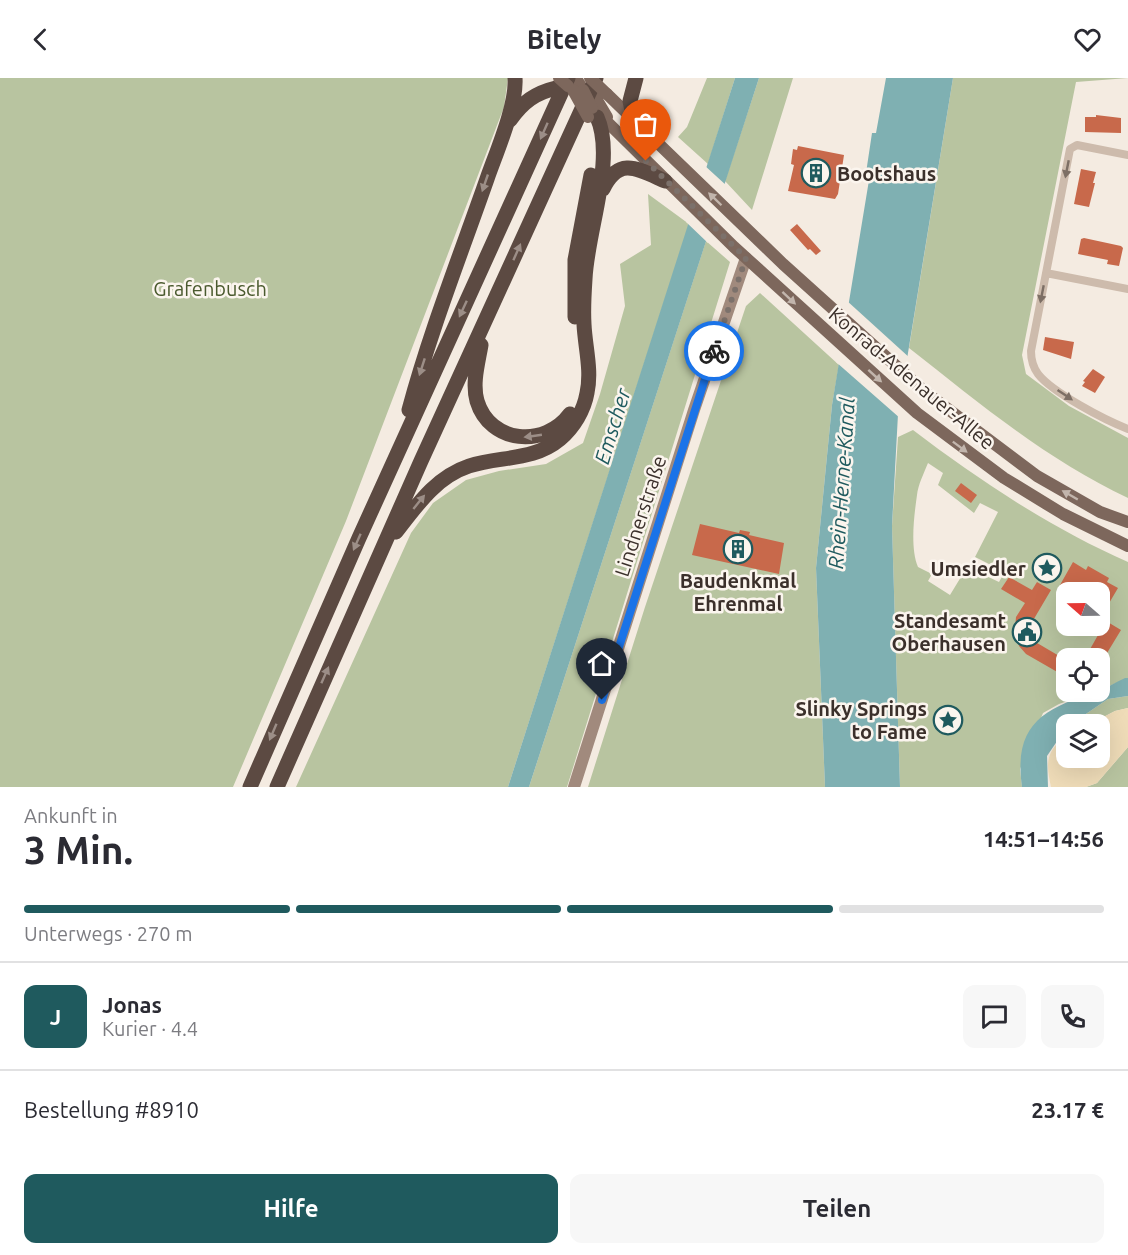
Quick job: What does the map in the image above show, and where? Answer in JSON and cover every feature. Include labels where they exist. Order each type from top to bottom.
[{"type":"highway","points":[[399,451],[422,367],[505,127],[515,78]]},
{"type":"highway","points":[[277,787],[596,78]]},
{"type":"highway","points":[[634,120],[631,95],[636,78]]},
{"type":"highway","points":[[505,127],[524,102],[583,96]]},
{"type":"highway","points":[[383,548],[426,494],[445,477],[474,464],[541,451],[560,439],[575,422],[585,402],[589,380],[584,321],[585,278],[604,156],[603,136],[583,96]]},
{"type":"highway","points":[[484,324],[475,382],[476,398],[482,413],[499,430],[514,436],[530,438],[553,430],[571,414],[580,382],[574,280],[578,240],[593,159],[583,96]]},
{"type":"highway","points":[[250,787],[399,451],[583,96]]},
{"type":"highway","points":[[595,209],[608,179],[622,168],[638,170],[665,182]]},
{"type":"main road","name":"Konrad-Adenauer-Allee","points":[[583,96],[590,78]]},
{"type":"main road","name":"Konrad-Adenauer-Allee","points":[[583,96],[618,106],[838,315],[924,391],[1037,476],[1100,512],[1128,522]]},
{"type":"main road","name":"Konrad-Adenauer-Allee","points":[[583,96],[665,182],[917,413],[1012,484],[1063,514],[1128,546]]},
{"type":"main road","points":[[746,258],[754,236]]},
{"type":"street","points":[[1128,155],[1077,145],[1070,149],[1031,351],[1034,367],[1040,377],[1102,417],[1128,429]]},
{"type":"street","name":"Lindnerstraße","points":[[574,787],[694,410],[746,258]]},
{"type":"street","points":[[1046,273],[1128,289]]},
{"type":"green space","name":"Grafenbusch","points":[[0,78],[508,78],[504,107],[346,521],[233,787],[0,787]]},
{"type":"green space","points":[[707,78],[735,78],[708,164],[678,137],[687,127]]},
{"type":"green space","points":[[759,78],[793,78],[752,210],[725,181]]},
{"type":"green space","points":[[953,78],[1128,78],[1076,82],[1022,355],[1026,374],[1069,406],[1128,438],[1128,498],[1069,466],[1014,429],[909,348]]},
{"type":"green space","points":[[648,194],[689,224],[508,787],[296,787],[411,533],[433,503],[466,480],[499,471],[546,464],[583,443],[600,394],[625,306],[620,264],[651,245]]},
{"type":"green space","points":[[706,241],[730,262],[567,787],[529,787]]},
{"type":"green space","points":[[760,293],[839,365],[832,405],[816,568],[825,787],[588,787],[645,607],[746,306]]},
{"type":"green space","points":[[913,430],[964,467],[1044,519],[1128,562],[1128,678],[1110,686],[1110,648],[1056,648],[1056,702],[1065,702],[1043,713],[1020,769],[1022,787],[900,787],[892,526],[898,437]],"holes":[[[928,463],[943,473],[938,485],[974,513],[980,503],[998,512],[975,557],[991,565],[995,559],[1008,566],[999,582],[967,567],[950,595],[928,581],[932,574],[918,567],[913,532],[919,487]]]},
{"type":"green space","points":[[1128,696],[1128,708],[1109,714],[1086,714],[1104,702],[1110,702],[1110,699]]},
{"type":"green space","points":[[1128,747],[1128,787],[1086,787],[1097,783]]},
{"type":"sand","points":[[1128,708],[1128,747],[1110,768],[1109,714]]},
{"type":"sand","points":[[1056,745],[1056,768],[1110,768],[1097,783],[1086,787],[1051,787],[1048,765]]},
{"type":"water","points":[[735,78],[759,78],[529,787],[508,787]]},
{"type":"water","name":"Rhein-Herne-Kanal","points":[[886,78],[953,78],[898,414],[892,526],[900,787],[825,787],[816,568],[832,405],[870,174],[866,173],[872,133],[876,133]]},
{"type":"water","points":[[1128,678],[1128,696],[1110,699],[1110,686]]},
{"type":"water","points":[[1069,702],[1104,702],[1086,714],[1056,714],[1056,743],[1047,756],[1048,787],[1022,787],[1020,765],[1022,748],[1028,733],[1048,712]]},
{"type":"pier","points":[[704,165],[727,186],[708,243],[686,222]]},
{"type":"pier","points":[[846,300],[911,359],[901,419],[836,362]]},
{"type":"building","points":[[1096,115],[1121,118],[1121,133],[1085,132],[1085,117],[1096,117]]},
{"type":"building","name":"Bootshaus","points":[[798,146],[844,155],[838,194],[835,199],[788,191],[794,165],[791,164],[793,149],[797,150]]},
{"type":"building","points":[[1081,169],[1096,172],[1089,207],[1074,204]]},
{"type":"building","points":[[797,224],[821,251],[816,255],[810,249],[808,250],[790,230]]},
{"type":"building","points":[[1081,239],[1121,246],[1123,248],[1119,266],[1107,264],[1108,260],[1078,254]]},
{"type":"building","points":[[1045,337],[1074,342],[1071,359],[1043,350]]},
{"type":"building","points":[[1093,369],[1105,377],[1095,393],[1082,386],[1085,382],[1083,381]]},
{"type":"building","points":[[961,483],[977,495],[971,503],[955,491]]},
{"type":"building","name":"Baudenkmal Ehrenmal","points":[[700,524],[739,533],[740,530],[750,532],[749,535],[784,543],[779,574],[692,555]]},
{"type":"building","points":[[1073,562],[1086,570],[1088,566],[1109,578],[1107,582],[1062,582]]},
{"type":"building","points":[[1009,577],[1032,590],[1037,582],[1051,590],[1028,629],[1032,640],[1056,654],[1056,671],[1026,654],[1019,646],[1015,628],[1016,617],[1025,603],[1001,589]]},
{"type":"building","points":[[1110,584],[1118,588],[1110,602]]},
{"type":"building","points":[[1110,623],[1121,630],[1110,648],[1091,648],[1097,636],[1110,636]]},
{"type":"way so far","points":[[646,161],[665,182],[746,258],[714,351]]},
{"type":"place","name":"Bootshaus","points":[[816,173]]},
{"type":"place","name":"Baudenkmal Ehrenmal","points":[[738,549]]},
{"type":"place","name":"Umsiedler","points":[[1047,568]]},
{"type":"place","name":"Standesamt Oberhausen","points":[[1027,632]]},
{"type":"place","name":"Slinky Springs to Fame","points":[[948,720]]},
{"type":"route","points":[[602,700],[714,351]]},
{"type":"water label","name":"Emscher","points":[[612,426]]}]
